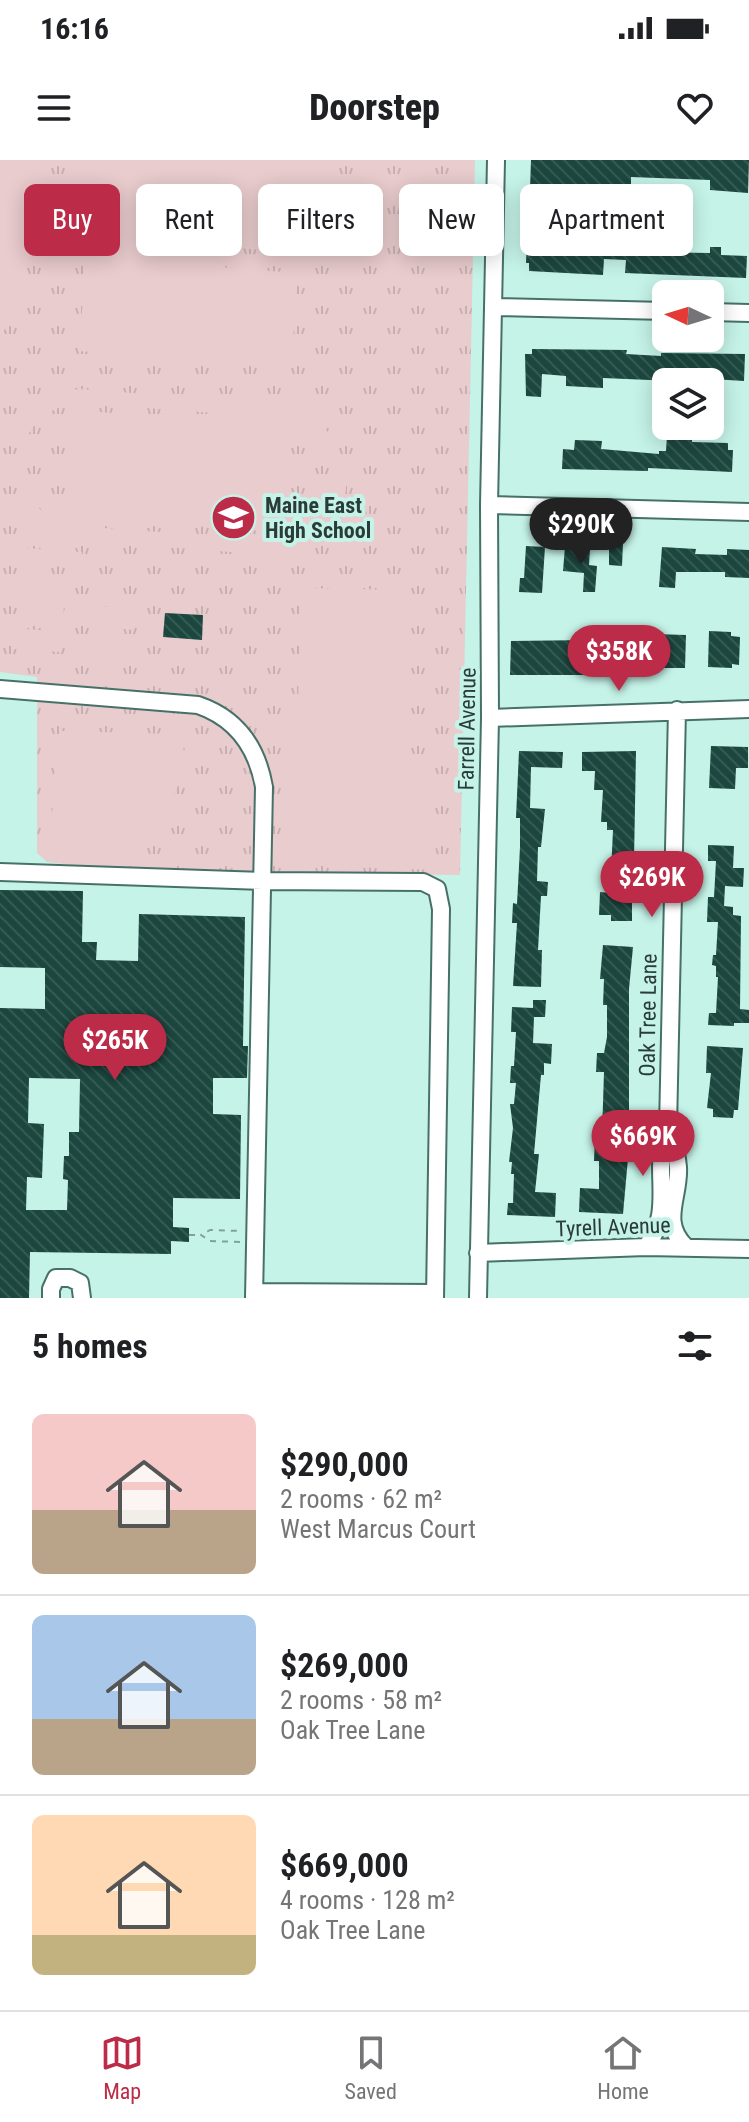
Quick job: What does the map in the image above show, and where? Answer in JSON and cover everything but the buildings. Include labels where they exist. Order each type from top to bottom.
[{"type":"street","name":"Farrell Avenue","points":[[478,1298],[490,718],[489,505],[496,160]]},
{"type":"street","points":[[494,307],[652,311]]},
{"type":"street","points":[[724,312],[749,313]]},
{"type":"street","points":[[489,505],[749,512]]},
{"type":"street","points":[[0,689],[198,705],[223,717],[245,738],[261,771],[264,787],[262,881],[254,1295],[435,1296],[441,909],[437,889],[423,882],[262,881],[0,872]]},
{"type":"street","points":[[490,718],[749,709]]},
{"type":"street","name":"Oak Tree Lane","points":[[646,1247],[662,1217],[664,1142],[668,1128],[677,710]]},
{"type":"street","name":"Oak Tree Lane","points":[[668,1128],[678,1166],[673,1230],[685,1246]]},
{"type":"street","name":"Tyrell Avenue","points":[[478,1253],[685,1246],[749,1249]]},
{"type":"street","points":[[51,1298],[56,1278],[70,1278],[80,1283],[82,1298]]},
{"type":"path","points":[[189,1235],[201,1235],[210,1230],[245,1231]]},
{"type":"path","points":[[201,1235],[210,1241],[245,1242]]},
{"type":"green space","points":[[0,160],[475,160],[474,184],[399,184],[399,256],[473,256],[460,875],[112,870],[47,862],[37,853],[37,677],[0,672]]},
{"type":"green space","points":[[0,160],[37,160],[35,184],[24,184],[24,256],[28,256],[22,317],[0,333]]},
{"type":"green space","points":[[94,160],[307,160],[305,184],[258,184],[258,250],[242,248],[242,184],[136,184],[136,240],[120,239],[120,184],[92,184]]},
{"type":"green space","points":[[86,257],[298,273],[291,368],[79,351]]},
{"type":"green space","points":[[80,389],[328,408],[327,421],[319,422],[340,453],[345,470],[343,503],[336,519],[324,533],[308,544],[307,558],[27,536],[28,522],[34,522],[18,484],[16,462],[20,441],[27,422],[40,406],[58,395]],"holes":[[[78,403],[284,418],[306,428],[322,443],[331,461],[334,480],[331,498],[321,516],[305,531],[283,541],[63,525],[43,512],[29,496],[22,477],[21,457],[27,438],[38,422],[55,409]]]},
{"type":"green space","points":[[72,410],[292,426],[285,533],[64,516]]},
{"type":"green space","points":[[10,547],[82,552],[80,568],[9,563]]},
{"type":"green space","points":[[20,572],[66,576],[64,597],[18,593]]},
{"type":"green space","points":[[300,588],[407,590],[404,755],[424,783],[433,810],[435,870],[299,865],[285,851],[287,711],[298,711]]},
{"type":"green space","points":[[18,600],[64,604],[63,624],[16,621]]},
{"type":"green space","points":[[89,605],[135,609],[134,630],[88,626]]},
{"type":"green space","points":[[15,628],[61,632],[60,652],[14,649]]},
{"type":"green space","points":[[86,634],[133,637],[131,658],[85,655]]},
{"type":"green space","points":[[62,731],[175,734],[183,749],[184,766],[180,782],[163,812],[138,837],[105,857],[82,861],[50,859],[56,740]]},
{"type":"place","name":"Maine East High School","points":[[234,518]]}]
